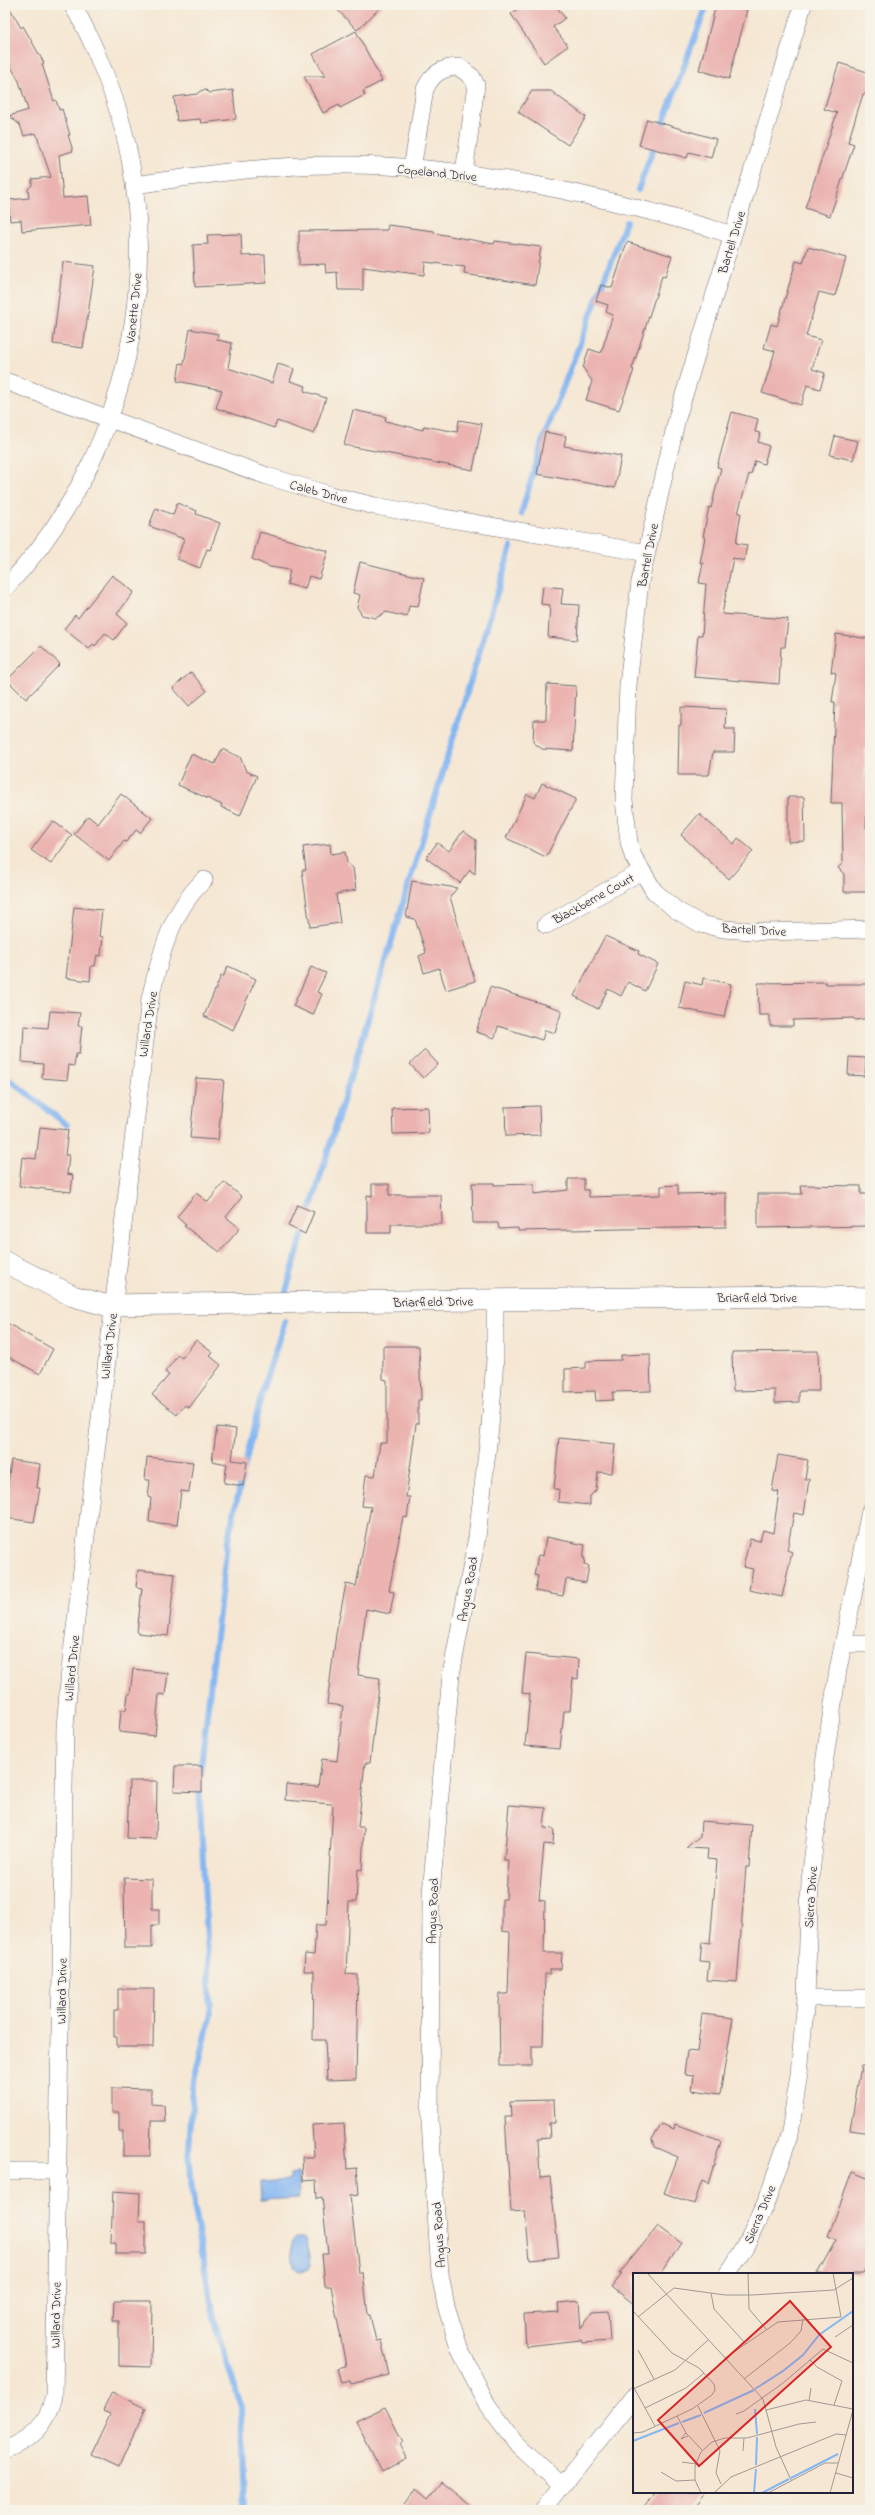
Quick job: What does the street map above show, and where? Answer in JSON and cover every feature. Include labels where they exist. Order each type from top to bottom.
[{"type":"street","name":"Vanette Drive","points":[[5,588],[28,563],[66,510],[99,446],[110,419],[127,360],[136,305],[139,250],[135,184],[120,117],[109,83],[86,30],[72,5]]},
{"type":"street","name":"Bartell Drive","points":[[803,5],[677,418],[640,582],[628,685],[624,800],[629,842],[640,872],[654,891],[676,910],[701,924],[723,929],[766,932],[870,929]]},
{"type":"street","points":[[412,169],[425,89],[430,79],[440,71],[459,67],[469,74],[476,85],[464,173]]},
{"type":"street","name":"Copeland Drive","points":[[135,184],[268,167],[336,165],[464,173],[651,210],[733,235]]},
{"type":"street","name":"Caleb Drive","points":[[5,381],[267,476],[330,495],[375,506],[647,553]]},
{"type":"street","name":"Blackberne Court","points":[[546,925],[640,872]]},
{"type":"street","name":"Willard Drive","points":[[5,2450],[30,2438],[39,2429],[49,2415],[54,2397],[59,2171],[65,1727],[70,1670],[150,998],[158,964],[169,933],[182,905],[204,880]]},
{"type":"street","name":"Briarfield Drive","points":[[5,1262],[73,1296],[105,1304],[790,1296],[870,1298]]},
{"type":"street","name":"Angus Road","points":[[495,1300],[495,1359],[488,1450],[477,1537],[451,1675],[431,1893],[430,2122],[440,2274],[446,2306],[460,2350],[488,2406],[516,2443],[562,2486]]},
{"type":"street","name":"Sierra Drive","points":[[729,2273],[746,2245],[767,2200],[790,2134],[799,2074],[806,1998],[810,1881],[824,1764],[844,1644],[870,1511]]},
{"type":"street","points":[[844,1644],[870,1644]]},
{"type":"street","points":[[806,1998],[870,1998]]},
{"type":"street","points":[[5,2171],[59,2171]]},
{"type":"street","points":[[543,2510],[633,2397]]},
{"type":"water","points":[[298,2174],[299,2198],[261,2200],[260,2182],[290,2180],[290,2175]]},
{"type":"water","points":[[296,2237],[303,2237],[307,2240],[310,2265],[307,2270],[299,2271],[294,2267],[291,2242]]},
{"type":"building","points":[[5,5],[8,5],[21,28],[23,26],[44,63],[42,64],[54,101],[56,100],[59,110],[62,109],[70,135],[68,135],[73,151],[59,155],[63,198],[88,196],[91,225],[22,231],[21,220],[10,221],[8,200],[29,198],[28,189],[32,185],[32,179],[51,177],[36,133],[24,136],[20,125],[9,116],[28,110],[19,81],[5,56]]},
{"type":"building","points":[[333,5],[383,5],[357,30]]},
{"type":"building","points":[[523,5],[555,5],[565,18],[553,27],[568,46],[544,63],[511,14]]},
{"type":"building","points":[[716,5],[730,5],[747,10],[729,79],[699,70]]},
{"type":"building","points":[[356,31],[382,81],[363,91],[365,95],[340,108],[339,105],[323,113],[304,76],[325,76],[313,54]]},
{"type":"building","points":[[839,63],[870,73],[870,94],[863,94],[848,142],[854,144],[830,216],[805,208],[837,113],[824,109]]},
{"type":"building","points":[[206,90],[209,93],[233,90],[236,119],[201,123],[200,119],[177,121],[174,97],[197,94],[200,91]]},
{"type":"building","points":[[532,91],[551,91],[586,117],[568,145],[518,112]]},
{"type":"building","points":[[647,119],[716,139],[711,158],[689,152],[687,158],[639,145]]},
{"type":"building","points":[[388,225],[434,231],[434,233],[494,244],[495,241],[541,247],[535,285],[464,274],[465,267],[425,262],[424,275],[363,267],[363,290],[338,290],[337,272],[326,273],[325,264],[299,265],[299,231],[387,230]]},
{"type":"building","points":[[241,234],[242,256],[265,255],[266,283],[195,287],[193,245],[208,244],[207,235]]},
{"type":"building","points":[[627,242],[672,256],[665,277],[662,276],[632,369],[634,370],[619,410],[586,400],[592,381],[583,368],[589,349],[601,353],[613,315],[606,312],[608,305],[596,301],[601,285],[612,288]]},
{"type":"building","points":[[808,247],[846,258],[835,296],[819,292],[806,336],[821,340],[812,369],[825,373],[820,389],[807,385],[801,405],[762,393],[775,351],[764,348],[771,324],[777,326],[796,261],[803,263]]},
{"type":"building","points":[[63,262],[95,266],[83,348],[53,344]]},
{"type":"building","points":[[190,329],[218,334],[217,340],[232,343],[228,368],[272,383],[278,364],[294,369],[290,381],[306,386],[304,391],[326,398],[314,434],[277,421],[274,428],[216,408],[222,390],[177,381],[180,363],[184,364]]},
{"type":"building","points":[[353,410],[386,417],[385,421],[423,430],[424,426],[457,432],[459,420],[482,424],[473,470],[344,445]]},
{"type":"building","points":[[732,412],[758,419],[755,432],[760,433],[758,442],[769,446],[764,464],[755,461],[751,475],[749,474],[738,513],[741,513],[736,543],[747,545],[744,561],[733,558],[722,614],[788,619],[785,647],[781,647],[779,684],[694,677],[698,635],[702,635],[706,584],[699,583],[703,563],[700,563],[705,537],[703,537],[709,507],[711,508],[721,468],[717,467]]},
{"type":"building","points":[[545,432],[566,436],[564,446],[621,456],[615,488],[537,474]]},
{"type":"building","points":[[835,436],[858,441],[853,460],[830,455]]},
{"type":"building","points":[[177,503],[197,511],[196,514],[220,523],[210,550],[207,549],[200,568],[177,559],[184,539],[149,526],[156,508],[173,515]]},
{"type":"building","points":[[260,532],[328,551],[319,579],[309,576],[305,589],[287,584],[290,570],[270,567],[252,559]]},
{"type":"building","points":[[360,562],[424,578],[418,607],[409,606],[407,617],[386,612],[376,618],[362,615],[357,607],[360,595],[353,593]]},
{"type":"building","points":[[112,575],[134,592],[117,614],[127,623],[114,640],[105,633],[95,646],[93,644],[89,649],[64,629],[75,615],[78,618]]},
{"type":"building","points":[[543,586],[563,588],[561,604],[579,605],[577,640],[548,637],[550,605],[541,604]]},
{"type":"building","points":[[836,634],[870,639],[868,748],[865,748],[865,779],[868,780],[866,828],[870,828],[870,892],[844,892],[844,874],[838,868],[843,863],[842,803],[831,803],[835,702],[832,702],[836,673],[831,672]]},
{"type":"building","points":[[41,646],[60,664],[26,699],[7,680]]},
{"type":"building","points":[[191,672],[207,691],[189,706],[173,688]]},
{"type":"building","points":[[547,684],[576,686],[573,751],[542,749],[533,742],[534,720],[546,720]]},
{"type":"building","points":[[681,707],[726,709],[725,729],[735,729],[734,752],[713,752],[709,775],[678,775],[679,725],[681,725]]},
{"type":"building","points":[[222,749],[240,757],[246,771],[257,776],[240,816],[221,807],[222,805],[178,785],[191,754],[215,764]]},
{"type":"building","points":[[542,783],[576,799],[546,857],[506,838],[527,794],[535,798]]},
{"type":"building","points":[[121,794],[152,818],[140,833],[136,830],[126,842],[124,841],[109,861],[74,834],[88,816],[98,824]]},
{"type":"building","points":[[788,797],[804,797],[805,841],[788,842]]},
{"type":"building","points":[[699,814],[734,844],[738,838],[753,851],[729,879],[681,835]]},
{"type":"building","points":[[53,821],[72,835],[51,864],[31,850]]},
{"type":"building","points":[[463,831],[476,840],[475,874],[470,870],[460,883],[426,858],[437,843],[449,851]]},
{"type":"building","points":[[330,844],[331,854],[345,852],[347,863],[353,868],[356,890],[336,894],[340,923],[310,927],[302,870],[306,870],[303,847]]},
{"type":"building","points":[[412,881],[457,888],[450,897],[475,981],[446,990],[439,968],[424,973],[419,956],[426,953],[415,919],[406,917]]},
{"type":"building","points":[[74,907],[102,910],[99,936],[103,937],[101,956],[97,955],[95,966],[91,966],[90,981],[66,978]]},
{"type":"building","points":[[605,936],[639,951],[638,954],[658,964],[645,991],[628,982],[621,996],[608,989],[598,1009],[574,996]]},
{"type":"building","points":[[228,966],[256,979],[233,1030],[204,1016],[221,976],[223,977]]},
{"type":"building","points":[[311,967],[326,973],[317,992],[322,994],[313,1015],[293,1006]]},
{"type":"building","points":[[703,978],[731,984],[724,1017],[679,1008],[685,981],[702,985]]},
{"type":"building","points":[[826,982],[826,984],[868,984],[868,987],[870,987],[870,1018],[856,1020],[853,1018],[793,1020],[793,1026],[770,1026],[770,1015],[759,1015],[758,983]]},
{"type":"building","points":[[490,987],[562,1010],[555,1033],[545,1030],[542,1040],[498,1026],[495,1038],[476,1032]]},
{"type":"building","points":[[50,1011],[80,1013],[78,1026],[82,1026],[79,1054],[76,1054],[74,1066],[69,1065],[67,1080],[42,1078],[43,1064],[22,1062],[24,1026],[48,1028]]},
{"type":"building","points":[[425,1050],[438,1064],[423,1078],[410,1064]]},
{"type":"building","points":[[849,1057],[866,1058],[865,1076],[848,1075]]},
{"type":"building","points":[[196,1078],[224,1080],[218,1140],[190,1138]]},
{"type":"building","points":[[539,1106],[540,1135],[506,1136],[505,1107]]},
{"type":"building","points":[[428,1107],[429,1133],[393,1134],[392,1108]]},
{"type":"building","points":[[40,1127],[68,1130],[65,1155],[69,1155],[67,1174],[73,1175],[71,1192],[19,1186],[22,1157],[36,1159]]},
{"type":"building","points":[[568,1179],[584,1179],[584,1190],[588,1190],[589,1197],[661,1195],[661,1186],[678,1185],[678,1194],[726,1193],[726,1227],[518,1231],[518,1228],[499,1229],[498,1223],[473,1223],[472,1183],[494,1183],[494,1185],[534,1184],[534,1194],[568,1190]]},
{"type":"building","points":[[224,1182],[242,1197],[226,1217],[240,1228],[220,1252],[184,1226],[186,1225],[177,1217],[196,1193],[208,1202]]},
{"type":"building","points":[[372,1184],[389,1184],[389,1195],[441,1195],[442,1224],[391,1224],[391,1233],[367,1233],[367,1195],[372,1196]]},
{"type":"building","points":[[801,1185],[861,1186],[861,1194],[870,1194],[870,1226],[758,1228],[758,1194],[802,1194]]},
{"type":"building","points":[[297,1205],[314,1212],[305,1234],[288,1226]]},
{"type":"building","points":[[5,1322],[53,1349],[40,1374],[5,1355]]},
{"type":"building","points":[[196,1340],[213,1353],[210,1356],[221,1365],[189,1408],[185,1405],[177,1415],[152,1395],[169,1375],[165,1372],[178,1355],[182,1358]]},
{"type":"building","points":[[383,1346],[419,1346],[421,1400],[418,1400],[418,1424],[416,1424],[406,1497],[410,1497],[407,1518],[403,1517],[389,1591],[394,1592],[390,1614],[366,1609],[358,1675],[380,1678],[370,1763],[365,1763],[358,1827],[364,1827],[362,1870],[358,1869],[356,1902],[349,1902],[346,1974],[358,1975],[356,2079],[327,2080],[325,2040],[313,2040],[314,1971],[304,1971],[305,1954],[314,1955],[316,1925],[326,1925],[333,1806],[331,1804],[285,1800],[286,1784],[318,1787],[322,1759],[337,1761],[343,1706],[327,1704],[336,1634],[346,1584],[356,1586],[371,1507],[362,1506],[366,1475],[375,1476],[380,1443],[387,1443],[387,1380],[383,1379]]},
{"type":"building","points":[[818,1351],[819,1391],[799,1391],[799,1402],[775,1403],[775,1390],[733,1391],[732,1352]]},
{"type":"building","points":[[650,1354],[651,1391],[613,1392],[613,1400],[596,1401],[595,1391],[565,1392],[565,1369],[586,1368],[586,1361],[621,1360],[621,1355]]},
{"type":"building","points":[[217,1427],[236,1429],[232,1460],[247,1462],[243,1486],[224,1483],[227,1464],[212,1461]]},
{"type":"building","points":[[559,1438],[615,1444],[612,1473],[598,1472],[596,1490],[590,1496],[590,1505],[558,1502],[559,1489],[554,1489]]},
{"type":"building","points":[[778,1455],[808,1460],[805,1479],[809,1479],[804,1515],[794,1513],[787,1550],[792,1552],[782,1597],[749,1590],[753,1569],[743,1567],[750,1539],[760,1541],[763,1530],[773,1533],[779,1492],[772,1491]]},
{"type":"building","points":[[147,1457],[193,1462],[189,1492],[181,1491],[177,1525],[149,1522],[151,1498],[148,1497],[150,1480],[145,1480]]},
{"type":"building","points":[[11,1460],[40,1464],[37,1488],[40,1488],[34,1522],[5,1518],[5,1492],[7,1493]]},
{"type":"building","points":[[546,1537],[585,1545],[583,1558],[585,1558],[584,1565],[589,1566],[586,1583],[566,1579],[563,1596],[535,1591],[538,1576],[534,1575],[538,1555],[543,1556]]},
{"type":"building","points":[[138,1570],[175,1574],[168,1636],[137,1633],[142,1588],[136,1587]]},
{"type":"building","points":[[526,1654],[579,1659],[578,1679],[573,1678],[570,1711],[564,1711],[560,1749],[525,1746],[530,1694],[522,1693]]},
{"type":"building","points":[[133,1669],[168,1673],[165,1695],[159,1694],[155,1736],[119,1732],[121,1710],[126,1710],[128,1694],[130,1694]]},
{"type":"building","points":[[175,1766],[202,1766],[202,1792],[174,1791]]},
{"type":"building","points":[[129,1781],[157,1781],[156,1839],[127,1838]]},
{"type":"building","points":[[509,1805],[546,1808],[544,1828],[554,1829],[553,1845],[544,1844],[539,1900],[545,1901],[544,1953],[562,1953],[561,1969],[550,1969],[550,1974],[545,1974],[543,2046],[532,2046],[532,2066],[500,2066],[500,1994],[508,1994],[510,1932],[502,1931],[502,1899],[506,1899],[508,1860],[504,1860]]},
{"type":"building","points":[[701,1821],[752,1825],[749,1867],[746,1867],[737,1982],[707,1980],[709,1962],[700,1961],[702,1942],[710,1943],[717,1860],[707,1859],[708,1849],[686,1848],[700,1836]]},
{"type":"building","points":[[124,1878],[152,1879],[152,1909],[159,1909],[159,1925],[152,1925],[152,1948],[125,1948]]},
{"type":"building","points":[[118,1989],[154,1989],[153,2047],[117,2047],[117,2037],[114,2037],[114,2010],[118,2010]]},
{"type":"building","points":[[702,2014],[733,2018],[720,2094],[692,2090],[694,2075],[684,2074],[687,2051],[697,2052]]},
{"type":"building","points":[[861,2066],[870,2066],[870,2133],[850,2130]]},
{"type":"building","points":[[112,2088],[151,2089],[151,2104],[164,2105],[165,2121],[151,2121],[150,2156],[123,2156],[123,2131],[119,2131],[119,2112],[112,2112]]},
{"type":"building","points":[[554,2100],[555,2123],[549,2123],[550,2138],[538,2139],[540,2178],[550,2177],[559,2257],[530,2260],[525,2211],[511,2212],[505,2117],[511,2117],[510,2101]]},
{"type":"building","points":[[344,2123],[347,2169],[357,2168],[359,2195],[350,2196],[359,2273],[363,2273],[368,2315],[370,2315],[376,2341],[381,2340],[389,2375],[351,2384],[350,2381],[341,2383],[337,2368],[346,2366],[331,2286],[325,2286],[322,2254],[328,2254],[322,2197],[317,2198],[316,2180],[303,2181],[302,2157],[314,2157],[312,2125]]},
{"type":"building","points":[[662,2124],[674,2129],[675,2124],[721,2141],[708,2184],[702,2181],[694,2204],[664,2193],[678,2157],[654,2147],[652,2139]]},
{"type":"building","points":[[852,2172],[870,2179],[870,2260],[863,2274],[818,2273],[836,2240],[828,2237]]},
{"type":"building","points":[[113,2191],[140,2193],[139,2221],[146,2221],[146,2254],[115,2254],[115,2243],[111,2243]]},
{"type":"building","points":[[658,2226],[681,2243],[661,2273],[633,2273],[633,2303],[612,2287],[622,2274],[619,2274]]},
{"type":"building","points":[[114,2301],[152,2301],[151,2367],[119,2366],[119,2321],[113,2321]]},
{"type":"building","points":[[579,2301],[581,2329],[593,2312],[608,2311],[610,2341],[582,2343],[581,2340],[526,2346],[524,2314],[559,2312],[558,2303]]},
{"type":"building","points":[[112,2392],[146,2408],[119,2467],[91,2454],[110,2414],[103,2411]]},
{"type":"building","points":[[385,2407],[403,2442],[399,2444],[406,2458],[382,2471],[356,2421]]},
{"type":"building","points":[[442,2482],[477,2510],[400,2510],[417,2488],[429,2498]]},
{"type":"building","points":[[655,2493],[706,2493],[693,2510],[642,2510]]},
{"type":"waterway","points":[[660,131],[707,5]]},
{"type":"waterway","points":[[638,190],[656,141]]},
{"type":"waterway","points":[[521,514],[542,443],[626,222]]},
{"type":"waterway","points":[[308,1217],[511,547]]},
{"type":"waterway","points":[[5,1076],[67,1125]]},
{"type":"waterway","points":[[285,1295],[305,1226]]},
{"type":"waterway","points":[[244,1469],[263,1388],[285,1321]]},
{"type":"waterway","points":[[200,1774],[227,1544],[242,1478]]},
{"type":"waterway","points":[[199,1785],[211,2014],[193,2088],[189,2150],[193,2205],[216,2327],[241,2407],[244,2510]]}]
